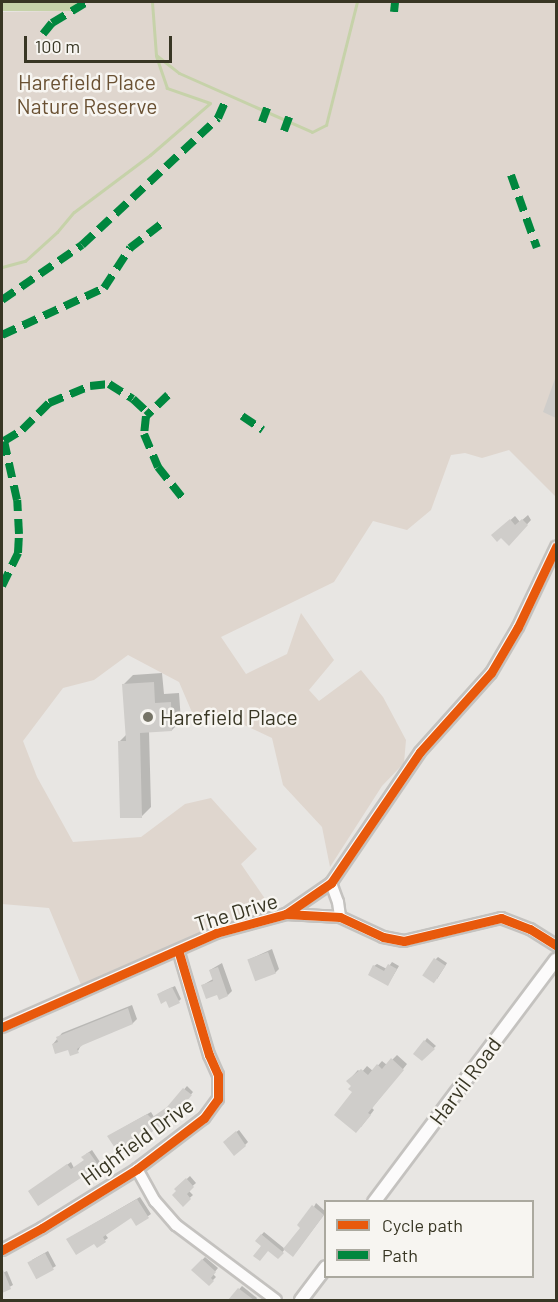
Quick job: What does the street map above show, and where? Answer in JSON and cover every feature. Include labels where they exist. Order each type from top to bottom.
[{"type":"street","points":[[286,914],[331,883],[420,752],[491,672],[518,627],[556,547]]},
{"type":"street","points":[[331,883],[338,902],[340,917]]},
{"type":"street","name":"The Drive","points":[[2,1026],[216,933],[286,914],[340,917],[383,937],[404,940],[501,918],[530,929],[556,945]]},
{"type":"street","name":"Highfield Drive","points":[[2,1250],[137,1169],[204,1119],[218,1099],[218,1075],[209,1055],[178,950]]},
{"type":"street","name":"Harvil Road","points":[[376,1200],[556,960]]},
{"type":"street","name":"Highfield Drive","points":[[137,1169],[155,1201],[176,1225],[276,1300]]},
{"type":"street","points":[[301,1300],[324,1270]]},
{"type":"green space","name":"Harefield Place Nature Reserve","points":[[76,2],[556,2],[556,497],[509,450],[482,458],[465,453],[451,455],[431,510],[407,530],[373,521],[334,582],[221,637],[246,674],[287,654],[301,613],[334,660],[309,690],[319,701],[361,670],[383,697],[406,740],[404,763],[382,786],[330,867],[322,827],[283,785],[272,738],[242,724],[197,724],[179,682],[128,655],[94,680],[63,688],[23,741],[37,777],[73,842],[141,837],[185,804],[211,798],[257,849],[241,864],[270,906],[192,937],[176,947],[82,987],[49,908],[2,904],[2,12],[67,11]]},
{"type":"shaded area","points":[[2,2],[76,2],[76,11],[2,11]]},
{"type":"building","points":[[556,376],[556,418],[543,412]]},
{"type":"building","points":[[510,519],[515,525],[522,519],[528,525],[509,546],[501,538],[497,542],[491,535]]},
{"type":"building","points":[[154,682],[155,703],[171,702],[172,731],[140,733],[142,818],[120,818],[118,741],[126,741],[122,684]]},
{"type":"building","points":[[268,952],[276,974],[255,981],[247,960]]},
{"type":"building","points":[[434,958],[446,966],[434,983],[422,975]]},
{"type":"building","points":[[388,964],[397,969],[388,986],[368,975],[373,965],[384,971]]},
{"type":"building","points":[[218,967],[228,996],[219,1000],[217,995],[206,999],[201,985],[213,981],[209,970]]},
{"type":"building","points":[[172,987],[180,1003],[169,1008],[166,1001],[161,1004],[157,994]]},
{"type":"building","points":[[128,1008],[133,1024],[83,1045],[77,1049],[79,1053],[70,1056],[68,1050],[55,1054],[52,1044],[58,1042],[56,1037]]},
{"type":"building","points":[[424,1040],[435,1049],[422,1061],[413,1054]]},
{"type":"building","points":[[391,1058],[404,1070],[368,1113],[371,1115],[356,1133],[334,1115],[352,1092],[348,1089],[351,1086],[346,1081],[361,1069],[368,1075],[377,1064],[382,1069]]},
{"type":"building","points":[[183,1088],[192,1095],[172,1118],[126,1150],[124,1146],[117,1151],[107,1136],[147,1114],[151,1118],[167,1107]]},
{"type":"building","points":[[236,1131],[246,1146],[234,1156],[223,1142]]},
{"type":"building","points":[[89,1152],[99,1166],[38,1206],[28,1191],[67,1164],[71,1169],[84,1160],[81,1157]]},
{"type":"building","points":[[186,1178],[194,1187],[187,1194],[191,1199],[183,1207],[172,1195],[176,1191],[174,1189]]},
{"type":"building","points":[[137,1199],[149,1218],[136,1226],[131,1218],[103,1237],[106,1242],[97,1248],[94,1244],[76,1255],[66,1239]]},
{"type":"building","points":[[312,1205],[324,1215],[293,1257],[283,1249],[300,1228],[297,1225]]},
{"type":"building","points":[[261,1234],[284,1253],[278,1259],[268,1251],[260,1261],[253,1256],[261,1246],[255,1241]]},
{"type":"building","points":[[45,1253],[54,1270],[36,1279],[27,1262]]},
{"type":"building","points":[[202,1259],[216,1272],[211,1278],[214,1281],[209,1286],[191,1270]]},
{"type":"building","points":[[2,1267],[11,1289],[2,1293]]},
{"type":"building","points":[[238,1288],[254,1300],[228,1300]]},
{"type":"waterway","points":[[152,2],[156,55],[179,73],[312,132],[326,125],[357,2]]},
{"type":"waterway","points":[[2,267],[25,261],[57,232],[74,212],[150,155],[210,103],[167,88],[156,56]]},
{"type":"marked path","points":[[43,34],[52,23],[87,2]]},
{"type":"marked path","points":[[394,12],[395,2]]},
{"type":"marked path","points":[[2,300],[82,245],[218,118],[226,100]]},
{"type":"marked path","points":[[262,122],[267,108]]},
{"type":"marked path","points":[[284,131],[289,117]]},
{"type":"marked path","points":[[511,175],[537,248]]},
{"type":"marked path","points":[[2,335],[104,288],[130,248],[165,221]]},
{"type":"marked path","points":[[2,586],[18,553],[19,534],[17,500],[4,441],[22,430],[49,403],[90,386],[109,384],[133,399],[149,414]]},
{"type":"marked path","points":[[168,395],[146,416],[144,434],[158,467],[185,501]]},
{"type":"marked path","points":[[242,416],[263,430]]},
{"type":"cycle path","points":[[286,914],[331,883],[420,752],[491,673],[518,627],[556,547]]},
{"type":"cycle path","points":[[2,1027],[216,933],[286,914],[340,917],[383,937],[404,941],[501,918],[530,929],[556,945]]},
{"type":"cycle path","points":[[2,1250],[137,1169],[204,1118],[218,1099],[218,1075],[209,1055],[178,950]]},
{"type":"place","name":"Harefield Place","points":[[148,717]]}]
